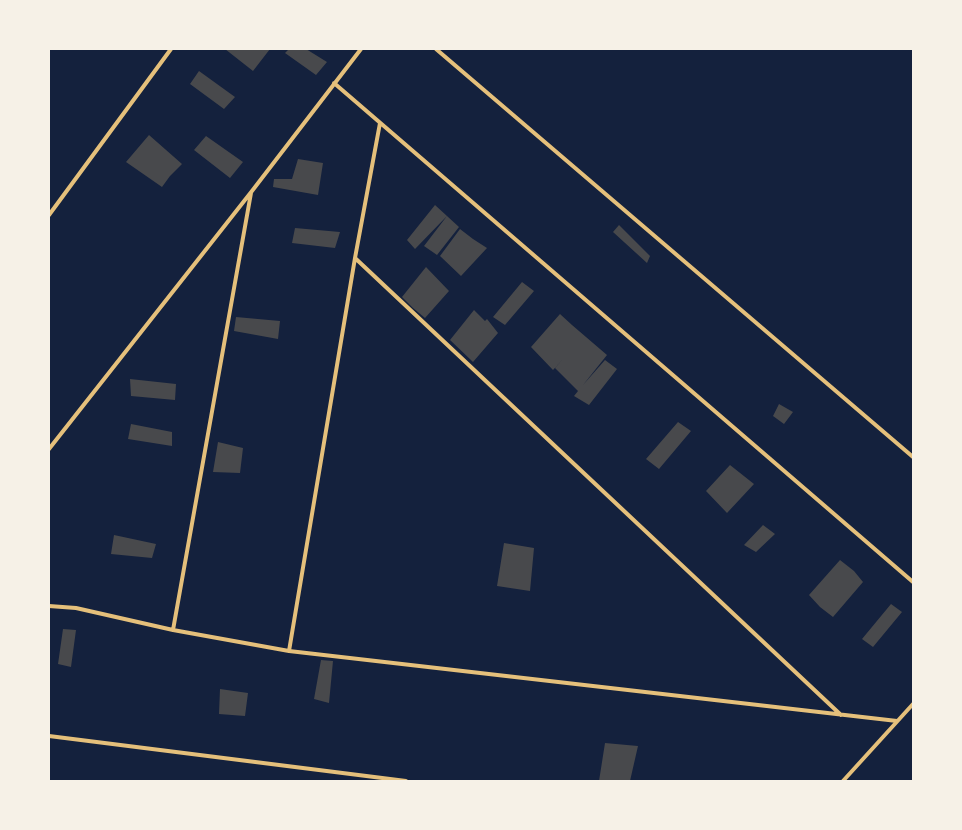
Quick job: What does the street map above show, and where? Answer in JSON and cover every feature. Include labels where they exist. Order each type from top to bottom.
[{"type":"street","points":[[49,215],[171,49]]},
{"type":"street","points":[[49,449],[252,191],[361,49]]},
{"type":"street","points":[[436,49],[913,457]]},
{"type":"street","points":[[334,83],[913,582]]},
{"type":"street","points":[[289,652],[355,258],[380,123]]},
{"type":"street","points":[[173,630],[252,191]]},
{"type":"street","points":[[355,258],[841,715]]},
{"type":"street","points":[[49,606],[76,608],[173,630],[289,652],[897,721]]},
{"type":"street","points":[[843,781],[913,704]]},
{"type":"street","points":[[49,736],[406,781]]},
{"type":"building","points":[[225,49],[270,49],[253,71]]},
{"type":"building","points":[[289,49],[306,49],[327,62],[316,75],[285,53]]},
{"type":"building","points":[[199,71],[235,97],[224,109],[190,84]]},
{"type":"building","points":[[149,135],[182,164],[162,187],[126,162]]},
{"type":"building","points":[[206,136],[243,162],[230,178],[194,150]]},
{"type":"building","points":[[298,159],[323,163],[318,195],[273,187],[274,179],[292,179]]},
{"type":"building","points":[[435,205],[447,216],[415,249],[407,240]]},
{"type":"building","points":[[447,216],[459,227],[437,255],[424,246]]},
{"type":"building","points":[[619,225],[650,256],[647,263],[613,232]]},
{"type":"building","points":[[295,228],[340,232],[335,248],[292,243]]},
{"type":"building","points":[[460,229],[487,248],[461,276],[440,256]]},
{"type":"building","points":[[426,267],[449,291],[425,318],[402,297]]},
{"type":"building","points":[[522,282],[534,291],[505,325],[493,317]]},
{"type":"building","points":[[474,310],[485,321],[487,319],[498,333],[473,362],[450,340]]},
{"type":"building","points":[[560,314],[607,355],[583,385],[605,360],[617,369],[589,405],[574,396],[578,391],[555,368],[565,357],[553,370],[531,347]]},
{"type":"building","points":[[236,317],[280,321],[278,339],[234,331]]},
{"type":"building","points":[[130,379],[176,384],[175,400],[131,396]]},
{"type":"building","points":[[779,404],[793,412],[784,424],[773,416]]},
{"type":"building","points":[[678,422],[691,431],[659,469],[646,459]]},
{"type":"building","points":[[131,424],[172,432],[172,446],[128,439]]},
{"type":"building","points":[[218,442],[243,448],[240,473],[213,472]]},
{"type":"building","points":[[730,465],[754,484],[727,513],[706,491]]},
{"type":"building","points":[[763,525],[775,534],[756,552],[744,545]]},
{"type":"building","points":[[114,535],[156,544],[152,558],[111,554]]},
{"type":"building","points":[[504,543],[534,548],[530,591],[497,586]]},
{"type":"building","points":[[840,560],[854,571],[863,582],[833,617],[820,607],[809,595]]},
{"type":"building","points":[[891,604],[902,612],[873,647],[862,639]]},
{"type":"building","points":[[63,629],[76,630],[71,667],[58,664]]},
{"type":"building","points":[[321,660],[333,661],[329,703],[314,699]]},
{"type":"building","points":[[220,689],[248,693],[245,716],[219,714]]},
{"type":"building","points":[[605,743],[638,746],[630,781],[599,781]]}]
